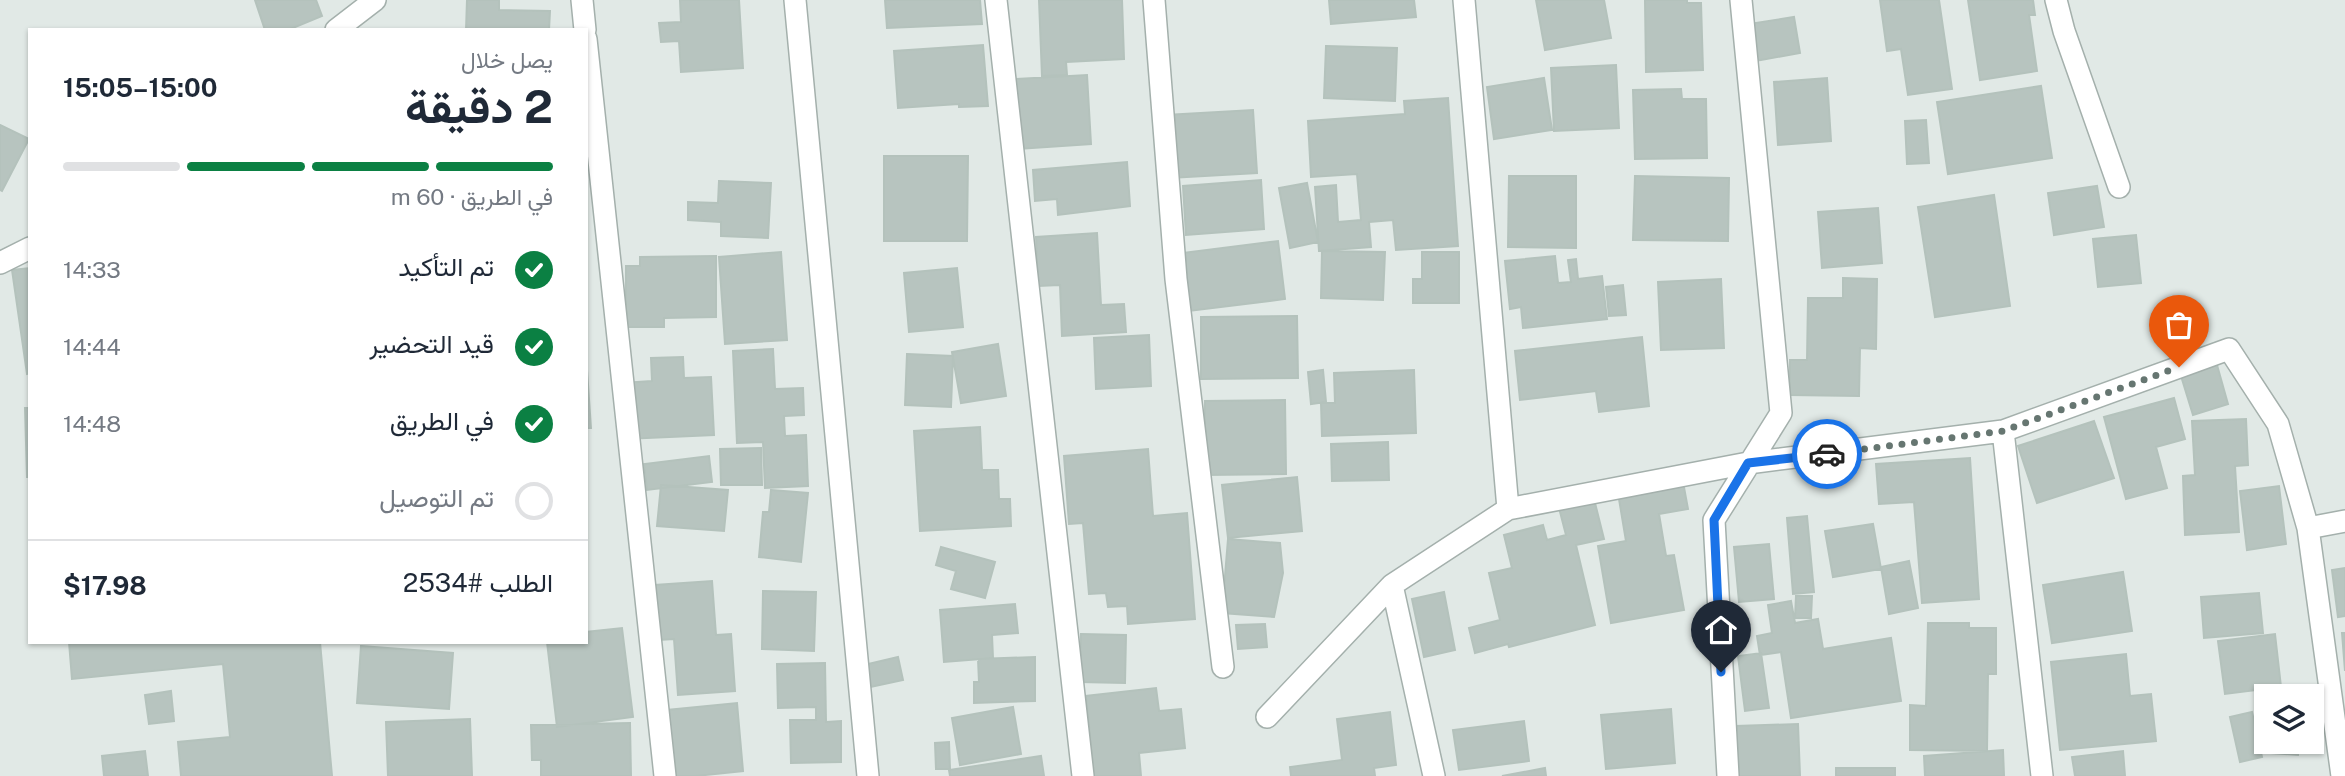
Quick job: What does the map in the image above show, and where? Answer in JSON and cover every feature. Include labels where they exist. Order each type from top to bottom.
[{"type":"street","points":[[339,28],[375,0]]},
{"type":"street","points":[[582,0],[585,28]]},
{"type":"street","points":[[795,0],[868,776]]},
{"type":"street","points":[[996,0],[1083,776]]},
{"type":"street","points":[[1154,0],[1176,279],[1223,667]]},
{"type":"street","points":[[1464,0],[1508,509]]},
{"type":"street","points":[[1728,776],[1714,520],[1781,413],[1741,0]]},
{"type":"street","points":[[2056,0],[2064,31],[2119,187]]},
{"type":"street","points":[[588,58],[665,776]]},
{"type":"street","points":[[0,263],[28,249]]},
{"type":"street","points":[[1267,718],[1392,586],[1508,509],[1748,463],[2003,431],[2229,349],[2278,424],[2308,528],[2342,776]]},
{"type":"street","points":[[2003,431],[2042,776]]},
{"type":"street","points":[[2308,528],[2345,521]]},
{"type":"street","points":[[1392,586],[1434,776]]},
{"type":"building","points":[[255,0],[316,0],[322,16],[293,28],[264,28]]},
{"type":"building","points":[[467,0],[499,0],[499,10],[550,11],[549,28],[466,28]]},
{"type":"building","points":[[680,0],[739,0],[743,68],[681,72],[679,41],[661,42],[659,23],[681,22]]},
{"type":"building","points":[[885,0],[980,0],[982,24],[887,28]]},
{"type":"building","points":[[1039,0],[1122,0],[1124,59],[1066,62],[1067,75],[1042,76]]},
{"type":"building","points":[[1329,0],[1414,0],[1416,17],[1331,24]]},
{"type":"building","points":[[1536,0],[1604,0],[1611,38],[1545,50]]},
{"type":"building","points":[[1645,0],[1687,0],[1687,3],[1701,3],[1703,70],[1646,72]]},
{"type":"building","points":[[1880,0],[1939,0],[1952,89],[1908,95],[1901,49],[1887,51]]},
{"type":"building","points":[[1968,0],[2033,0],[2035,15],[2029,15],[2037,71],[1980,80]]},
{"type":"building","points":[[1794,17],[1800,53],[1755,61],[1749,24]]},
{"type":"building","points":[[983,45],[988,106],[959,107],[959,104],[898,108],[894,51]]},
{"type":"building","points":[[1326,46],[1397,48],[1395,101],[1324,98]]},
{"type":"building","points":[[1616,65],[1619,128],[1554,131],[1551,68]]},
{"type":"building","points":[[1087,75],[1091,144],[1018,149],[1014,79]]},
{"type":"building","points":[[1544,78],[1552,130],[1494,139],[1487,87]]},
{"type":"building","points":[[1827,78],[1831,141],[1778,145],[1774,82]]},
{"type":"building","points":[[2041,86],[2052,158],[1948,174],[1937,102]]},
{"type":"building","points":[[1681,89],[1682,99],[1706,99],[1707,158],[1635,159],[1633,90]]},
{"type":"building","points":[[1448,98],[1458,246],[1396,250],[1393,220],[1369,222],[1371,247],[1319,251],[1315,187],[1336,185],[1338,222],[1361,220],[1357,174],[1311,177],[1308,121],[1405,114],[1404,101]]},
{"type":"building","points":[[1253,110],[1257,173],[1170,178],[1166,115]]},
{"type":"building","points":[[1926,120],[1929,163],[1907,164],[1905,121]]},
{"type":"building","points":[[0,125],[28,141],[2,191]]},
{"type":"building","points":[[884,156],[968,156],[967,241],[884,241]]},
{"type":"building","points":[[1127,162],[1130,206],[1058,215],[1057,199],[1035,201],[1033,170]]},
{"type":"building","points":[[1509,176],[1576,176],[1576,248],[1508,247]]},
{"type":"building","points":[[1635,176],[1729,178],[1728,241],[1633,240]]},
{"type":"building","points":[[1261,180],[1264,229],[1186,235],[1183,186]]},
{"type":"building","points":[[719,181],[771,183],[768,238],[721,236],[721,222],[688,220],[688,202],[718,203]]},
{"type":"building","points":[[1307,183],[1318,242],[1290,248],[1279,188]]},
{"type":"building","points":[[2097,186],[2104,227],[2054,235],[2048,193]]},
{"type":"building","points":[[1994,195],[2010,306],[1935,317],[1918,207]]},
{"type":"building","points":[[1878,208],[1882,263],[1822,268],[1818,212]]},
{"type":"building","points":[[1097,233],[1101,305],[1124,304],[1126,332],[1062,336],[1060,285],[1038,286],[1036,237]]},
{"type":"building","points":[[2136,235],[2141,283],[2098,287],[2093,239]]},
{"type":"building","points":[[1278,241],[1285,299],[1189,311],[1182,253]]},
{"type":"building","points":[[1322,251],[1385,252],[1383,300],[1321,298]]},
{"type":"building","points":[[781,252],[787,340],[725,344],[719,257]]},
{"type":"building","points":[[1422,252],[1459,252],[1459,303],[1413,303],[1413,279],[1422,279]]},
{"type":"building","points":[[716,256],[716,317],[664,318],[664,327],[626,327],[626,266],[640,266],[640,257]]},
{"type":"building","points":[[1555,256],[1558,283],[1571,282],[1568,260],[1576,259],[1578,279],[1602,276],[1607,319],[1523,328],[1521,307],[1510,309],[1505,261]]},
{"type":"building","points":[[28,268],[27,374],[12,270]]},
{"type":"building","points":[[957,268],[963,327],[909,332],[904,273]]},
{"type":"building","points":[[1843,278],[1877,279],[1876,349],[1860,348],[1859,396],[1790,395],[1790,360],[1807,360],[1808,298],[1843,298]]},
{"type":"building","points":[[1721,279],[1724,348],[1661,350],[1658,282]]},
{"type":"building","points":[[1623,285],[1626,315],[1609,316],[1606,287]]},
{"type":"building","points":[[1297,316],[1298,378],[1201,379],[1201,317]]},
{"type":"building","points":[[1149,335],[1151,386],[1096,389],[1094,338]]},
{"type":"building","points":[[1642,337],[1649,406],[1599,412],[1596,391],[1520,400],[1515,351]]},
{"type":"building","points":[[998,344],[1006,396],[961,403],[952,352]]},
{"type":"building","points":[[773,349],[775,389],[803,388],[804,415],[784,416],[785,436],[806,435],[808,486],[765,488],[763,442],[737,443],[733,351]]},
{"type":"building","points":[[907,354],[953,356],[951,407],[905,405]]},
{"type":"building","points":[[683,357],[684,378],[711,377],[714,435],[625,439],[623,383],[652,381],[651,358]]},
{"type":"building","points":[[2217,365],[2228,404],[2193,415],[2181,376]]},
{"type":"building","points":[[1323,370],[1326,402],[1311,404],[1308,372]]},
{"type":"building","points":[[1414,370],[1416,433],[1322,436],[1321,403],[1335,403],[1334,373]]},
{"type":"building","points":[[588,384],[591,428],[588,428]]},
{"type":"building","points":[[2174,398],[2185,439],[2156,447],[2167,488],[2126,499],[2104,417]]},
{"type":"building","points":[[1285,400],[1286,474],[1205,475],[1205,401]]},
{"type":"building","points":[[25,408],[28,408],[27,477]]},
{"type":"building","points":[[2246,419],[2248,465],[2235,466],[2239,532],[2185,535],[2183,476],[2195,475],[2192,421]]},
{"type":"building","points":[[2094,421],[2114,478],[2037,503],[2018,446]]},
{"type":"building","points":[[980,427],[982,470],[998,470],[999,499],[1010,499],[1011,526],[920,531],[914,431]]},
{"type":"building","points":[[1388,442],[1389,480],[1332,481],[1331,444]]},
{"type":"building","points":[[761,448],[762,485],[721,485],[720,449]]},
{"type":"building","points":[[1148,449],[1153,516],[1187,513],[1195,619],[1128,624],[1127,606],[1108,607],[1106,593],[1089,594],[1083,523],[1069,524],[1064,456]]},
{"type":"building","points":[[709,456],[712,482],[647,490],[644,464]]},
{"type":"building","points":[[1970,458],[1979,599],[1922,603],[1914,502],[1879,504],[1876,464]]},
{"type":"building","points":[[1297,477],[1302,531],[1228,538],[1222,485]]},
{"type":"building","points":[[1683,482],[1688,509],[1659,514],[1666,556],[1674,555],[1684,610],[1611,623],[1598,546],[1626,541],[1618,493]]},
{"type":"building","points":[[661,485],[728,490],[724,531],[657,526]]},
{"type":"building","points":[[2279,486],[2286,544],[2247,550],[2240,491]]},
{"type":"building","points":[[771,490],[808,493],[801,562],[759,557],[763,512],[769,512]]},
{"type":"building","points":[[1593,495],[1604,539],[1576,545],[1595,625],[1475,653],[1469,628],[1500,620],[1489,573],[1512,568],[1504,535],[1543,525],[1547,540],[1566,535],[1558,504]]},
{"type":"building","points":[[1807,516],[1814,592],[1793,594],[1787,518]]},
{"type":"building","points":[[1873,524],[1881,569],[1833,577],[1825,531]]},
{"type":"building","points":[[1228,539],[1280,543],[1283,573],[1274,617],[1222,613]]},
{"type":"building","points":[[1769,544],[1774,599],[1739,602],[1734,547]]},
{"type":"building","points":[[941,547],[995,562],[985,598],[951,589],[956,571],[936,565]]},
{"type":"building","points":[[1909,561],[1918,608],[1889,614],[1881,567]]},
{"type":"building","points":[[2345,568],[2345,616],[2338,617],[2332,570]]},
{"type":"building","points":[[2123,572],[2132,631],[2052,643],[2043,585]]},
{"type":"building","points":[[712,581],[716,635],[731,634],[735,691],[678,695],[674,639],[659,640],[655,585]]},
{"type":"building","points":[[763,591],[816,592],[814,651],[762,649]]},
{"type":"building","points":[[1444,592],[1455,650],[1424,657],[1412,599]]},
{"type":"building","points":[[2259,593],[2263,633],[2204,638],[2201,597]]},
{"type":"building","points":[[1796,596],[1812,596],[1811,618],[1795,618]]},
{"type":"building","points":[[1791,601],[1795,623],[1818,619],[1823,649],[1891,638],[1901,701],[1791,718],[1781,652],[1760,655],[1757,636],[1772,633],[1768,605]]},
{"type":"building","points":[[1015,604],[1018,633],[992,635],[993,658],[944,662],[940,610]]},
{"type":"building","points":[[1928,623],[1969,623],[1969,628],[1996,628],[1996,674],[1988,674],[1987,751],[1910,750],[1910,705],[1926,706]]},
{"type":"building","points":[[1265,624],[1267,647],[1238,649],[1236,625]]},
{"type":"building","points":[[622,628],[633,717],[557,727],[547,644],[588,644],[588,632]]},
{"type":"building","points":[[2342,633],[2345,633],[2345,671]]},
{"type":"building","points":[[1081,634],[1126,635],[1125,683],[1080,682]]},
{"type":"building","points":[[2275,634],[2281,684],[2254,684],[2254,690],[2225,694],[2218,641]]},
{"type":"building","points":[[69,644],[320,644],[332,776],[181,776],[178,742],[230,737],[223,664],[72,679]]},
{"type":"building","points":[[361,646],[453,653],[449,709],[357,703]]},
{"type":"building","points":[[1761,653],[1769,708],[1745,711],[1738,656]]},
{"type":"building","points":[[2126,654],[2130,696],[2151,694],[2156,741],[2060,750],[2051,662]]},
{"type":"building","points":[[898,657],[903,680],[870,687],[864,665]]},
{"type":"building","points":[[1035,657],[1035,701],[974,703],[974,682],[979,682],[978,659]]},
{"type":"building","points":[[825,663],[826,722],[841,721],[841,762],[791,763],[790,720],[816,720],[816,707],[778,708],[777,664]]},
{"type":"building","points":[[1156,688],[1159,711],[1181,709],[1185,748],[1139,753],[1141,776],[1094,776],[1086,696]]},
{"type":"building","points":[[171,691],[174,721],[149,724],[145,695]]},
{"type":"building","points":[[737,703],[743,771],[664,776],[657,711]]},
{"type":"building","points":[[1013,707],[1021,754],[960,765],[952,718]]},
{"type":"building","points":[[1671,709],[1675,763],[1606,769],[1601,715]]},
{"type":"building","points":[[1390,712],[1396,765],[1374,768],[1375,776],[1291,776],[1290,767],[1342,760],[1337,719]]},
{"type":"building","points":[[2252,712],[2254,754],[2261,754],[2262,757],[2240,762],[2230,717]]},
{"type":"building","points":[[470,719],[472,776],[388,776],[386,722]]},
{"type":"building","points":[[1524,721],[1529,761],[1459,770],[1453,730]]},
{"type":"building","points":[[630,723],[631,776],[541,776],[541,760],[532,760],[531,725]]},
{"type":"building","points":[[1798,724],[1800,776],[1738,776],[1736,726]]},
{"type":"building","points":[[949,742],[950,769],[936,769],[935,743]]},
{"type":"building","points":[[2003,750],[2004,776],[1925,776],[1924,756]]},
{"type":"building","points":[[145,751],[148,776],[104,776],[102,756]]},
{"type":"building","points":[[2123,751],[2125,776],[2075,776],[2072,757]]},
{"type":"building","points":[[1041,756],[1044,776],[950,776],[949,770]]},
{"type":"building","points":[[1545,768],[1546,776],[1502,776]]},
{"type":"building","points":[[1836,768],[1895,768],[1895,776],[1836,776]]},
{"type":"way so far","points":[[1827,454],[2003,431],[2179,367]]},
{"type":"route","points":[[1721,672],[1714,520],[1748,463],[1827,454]]}]
